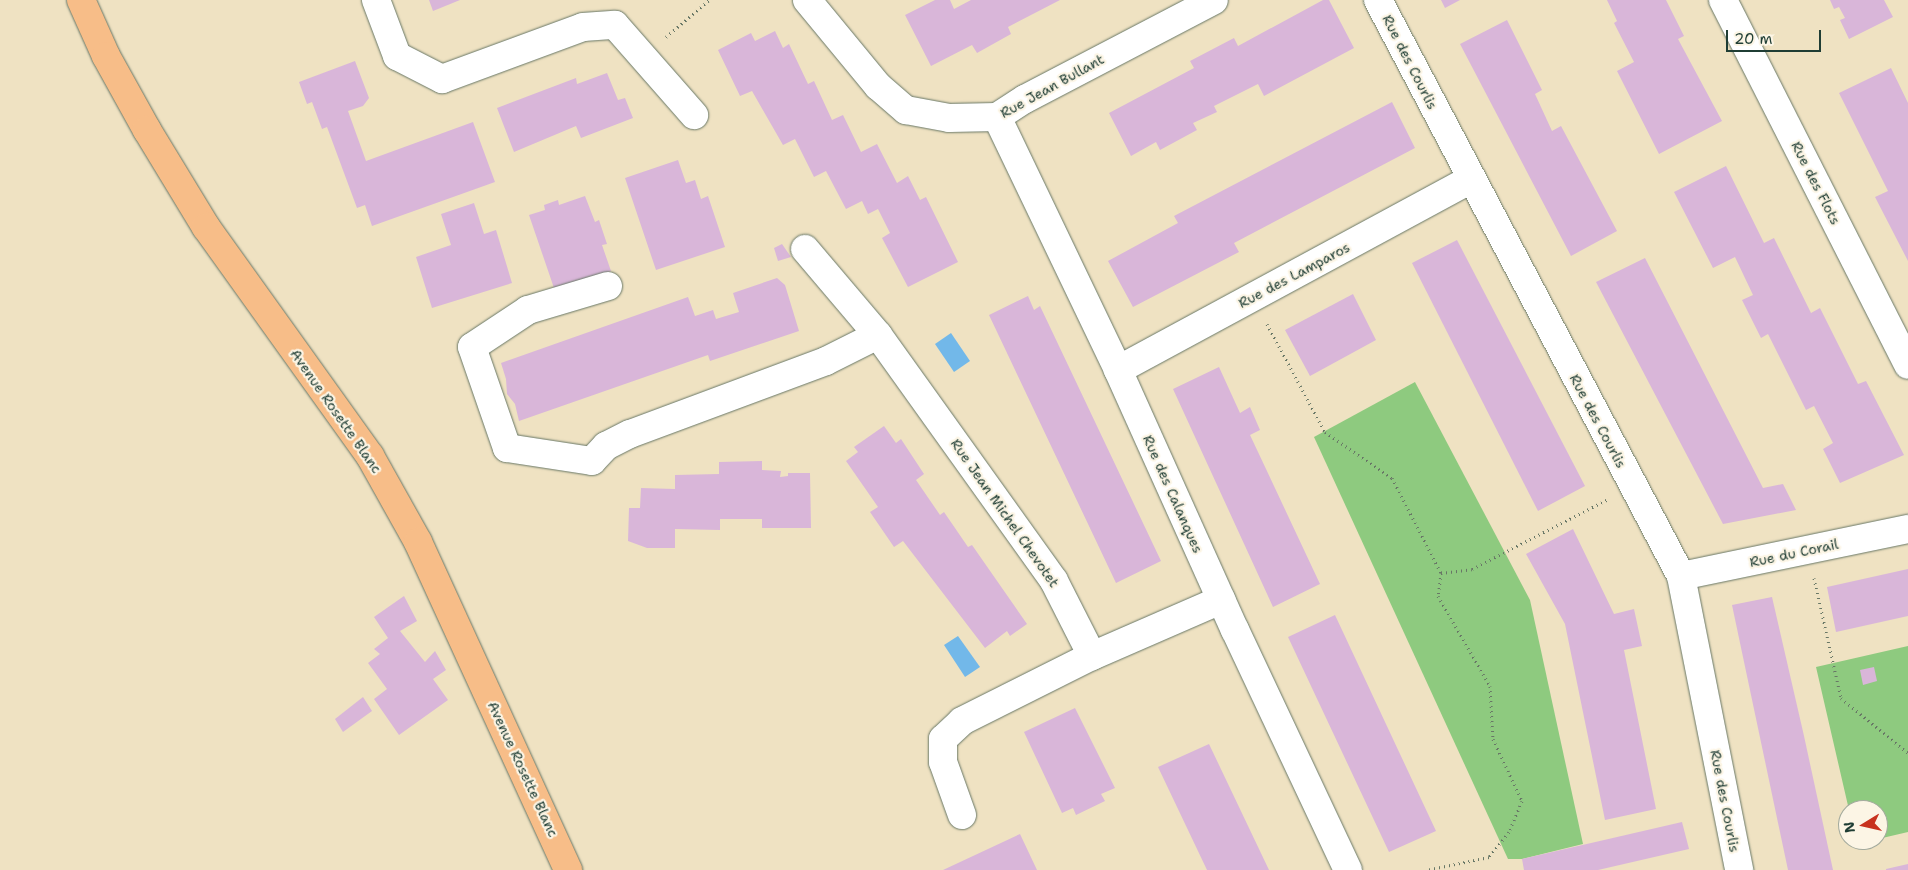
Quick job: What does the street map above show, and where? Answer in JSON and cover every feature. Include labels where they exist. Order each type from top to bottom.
[{"type":"main road","name":"Avenue Rosette Blanc","points":[[81,0],[106,56],[142,122],[206,227],[370,456],[418,542],[568,870]]},
{"type":"street","points":[[376,0],[397,56],[442,79],[583,27],[615,25],[652,51],[694,115]]},
{"type":"street","name":"Rue Jean Bullant","points":[[807,0],[878,86],[906,110],[949,118],[997,118],[1025,99],[1214,0]]},
{"type":"street","name":"Rue des Courlis","points":[[1378,0],[1470,180],[1681,576],[1739,870]]},
{"type":"street","name":"Rue des Flots","points":[[1723,0],[1908,365]]},
{"type":"street","name":"Rue des Calanques","points":[[997,118],[1118,370],[1221,600],[1348,870]]},
{"type":"street","name":"Rue des Lamparos","points":[[1118,370],[1470,180]]},
{"type":"street","name":"Rue Jean Michel Chevotet","points":[[805,249],[878,335],[1054,581],[1092,656]]},
{"type":"street","points":[[608,286],[528,310],[472,347],[507,448],[592,461],[606,446],[630,434],[826,361],[878,335]]},
{"type":"street","name":"Rue du Corail","points":[[1681,576],[1908,529]]},
{"type":"street","points":[[962,815],[943,762],[943,739],[962,721],[1092,656],[1221,600]]},
{"type":"path","points":[[652,51],[709,0]]},
{"type":"path","points":[[1253,298],[1325,432],[1392,478],[1441,573],[1438,596],[1490,686],[1493,739],[1522,802],[1509,832],[1489,857],[1426,870]]},
{"type":"path","points":[[1441,573],[1472,569],[1632,486]]},
{"type":"path","points":[[1808,550],[1841,698],[1908,753]]},
{"type":"green space","points":[[1415,382],[1530,600],[1583,844],[1522,859],[1508,859],[1314,437]]},
{"type":"green space","points":[[1908,646],[1908,832],[1888,837],[1888,800],[1847,800],[1816,667]]},
{"type":"water","points":[[951,333],[970,361],[954,372],[935,344]]},
{"type":"water","points":[[958,636],[980,667],[965,677],[944,645]]},
{"type":"building","points":[[429,0],[460,0],[433,11]]},
{"type":"building","points":[[935,0],[950,0],[954,9],[971,0],[1060,0],[1008,27],[1011,34],[977,53],[972,45],[931,66],[905,15]]},
{"type":"building","points":[[1323,0],[1329,0],[1354,48],[1264,96],[1258,84],[1214,106],[1217,112],[1193,123],[1197,130],[1160,150],[1156,142],[1131,156],[1109,113],[1194,68],[1190,61],[1234,38],[1238,46]]},
{"type":"building","points":[[1441,0],[1460,0],[1445,8]]},
{"type":"building","points":[[1607,0],[1666,0],[1684,36],[1678,39],[1722,121],[1659,154],[1617,71],[1634,62],[1614,23],[1617,21]]},
{"type":"building","points":[[1830,0],[1884,0],[1893,17],[1849,39],[1840,20],[1845,18],[1839,7],[1834,9]]},
{"type":"building","points":[[1507,20],[1542,90],[1535,94],[1552,131],[1561,126],[1617,231],[1571,256],[1460,44]]},
{"type":"building","points":[[775,31],[783,48],[789,44],[808,84],[814,81],[832,120],[843,115],[861,152],[877,144],[897,183],[908,176],[920,200],[926,197],[958,262],[908,287],[882,238],[890,233],[878,209],[868,214],[862,201],[846,209],[826,171],[814,177],[795,139],[783,145],[752,91],[740,96],[718,50],[751,33],[755,41]]},
{"type":"building","points":[[355,61],[369,98],[363,106],[348,111],[366,161],[473,122],[495,182],[372,226],[365,205],[357,208],[327,127],[322,129],[312,102],[307,104],[299,82]]},
{"type":"building","points":[[1891,68],[1908,103],[1908,261],[1875,197],[1888,191],[1839,93]]},
{"type":"building","points":[[607,73],[618,100],[625,98],[633,118],[581,138],[576,126],[514,152],[497,108],[576,78],[577,84]]},
{"type":"building","points":[[1392,102],[1415,148],[1234,243],[1239,252],[1133,307],[1108,261],[1178,223],[1174,216]]},
{"type":"building","points":[[678,160],[686,183],[695,180],[701,199],[708,196],[725,247],[656,270],[625,178]]},
{"type":"building","points":[[1726,166],[1764,243],[1774,238],[1811,313],[1820,308],[1858,384],[1866,381],[1904,455],[1840,483],[1823,449],[1833,443],[1814,406],[1806,410],[1768,334],[1761,338],[1742,300],[1753,295],[1735,257],[1713,268],[1674,192]]},
{"type":"building","points":[[585,196],[595,222],[599,220],[607,244],[602,245],[611,271],[555,291],[529,215],[545,210],[544,205],[558,200],[559,205]]},
{"type":"building","points":[[474,203],[484,234],[496,230],[512,283],[432,308],[416,257],[451,245],[441,214]]},
{"type":"building","points":[[1457,240],[1585,486],[1538,511],[1412,263]]},
{"type":"building","points":[[782,244],[791,257],[778,261],[774,248]]},
{"type":"building","points":[[1645,258],[1763,488],[1783,484],[1796,510],[1723,524],[1596,282]]},
{"type":"building","points":[[777,278],[785,285],[799,331],[710,361],[708,355],[519,421],[515,404],[507,394],[506,379],[501,363],[688,297],[695,316],[713,310],[716,319],[739,312],[733,293]]},
{"type":"building","points":[[1353,294],[1376,340],[1310,376],[1285,330]]},
{"type":"building","points":[[1028,296],[1034,310],[1040,306],[1161,561],[1116,583],[989,315]]},
{"type":"building","points":[[1219,367],[1240,413],[1250,407],[1260,430],[1250,435],[1320,584],[1273,607],[1173,389]]},
{"type":"building","points":[[884,426],[896,443],[901,439],[924,474],[916,480],[940,515],[944,512],[968,547],[972,545],[1027,624],[1010,636],[1007,631],[985,648],[903,541],[894,547],[870,512],[878,507],[846,461],[858,452],[854,447]]},
{"type":"building","points":[[762,461],[762,470],[781,471],[780,477],[788,476],[788,473],[810,473],[811,528],[762,528],[762,519],[720,519],[720,530],[675,529],[675,548],[647,548],[628,541],[629,508],[640,508],[641,488],[675,489],[675,475],[719,474],[719,462]]},
{"type":"building","points":[[1573,529],[1614,614],[1634,609],[1642,646],[1624,650],[1656,809],[1605,820],[1565,624],[1526,554]]},
{"type":"building","points":[[1908,569],[1908,616],[1836,632],[1827,587]]},
{"type":"building","points":[[404,596],[417,621],[400,631],[425,662],[435,651],[446,670],[433,679],[448,700],[399,735],[374,699],[387,689],[368,663],[380,654],[374,649],[388,638],[374,617]]},
{"type":"building","points":[[1772,597],[1833,870],[1788,870],[1732,605]]},
{"type":"building","points":[[1335,615],[1436,831],[1389,852],[1288,637]]},
{"type":"building","points":[[1874,667],[1877,681],[1863,685],[1860,670]]},
{"type":"building","points":[[363,697],[372,711],[343,732],[335,719]]},
{"type":"building","points":[[1075,708],[1115,788],[1101,794],[1105,801],[1076,815],[1073,808],[1062,813],[1024,732]]},
{"type":"building","points":[[1209,744],[1269,870],[1207,870],[1158,767]]},
{"type":"building","points":[[1682,822],[1689,849],[1598,870],[1524,870],[1522,859]]},
{"type":"building","points":[[1020,834],[1037,870],[943,870]]},
{"type":"building","points":[[1908,864],[1908,870],[1886,870],[1886,869]]}]
